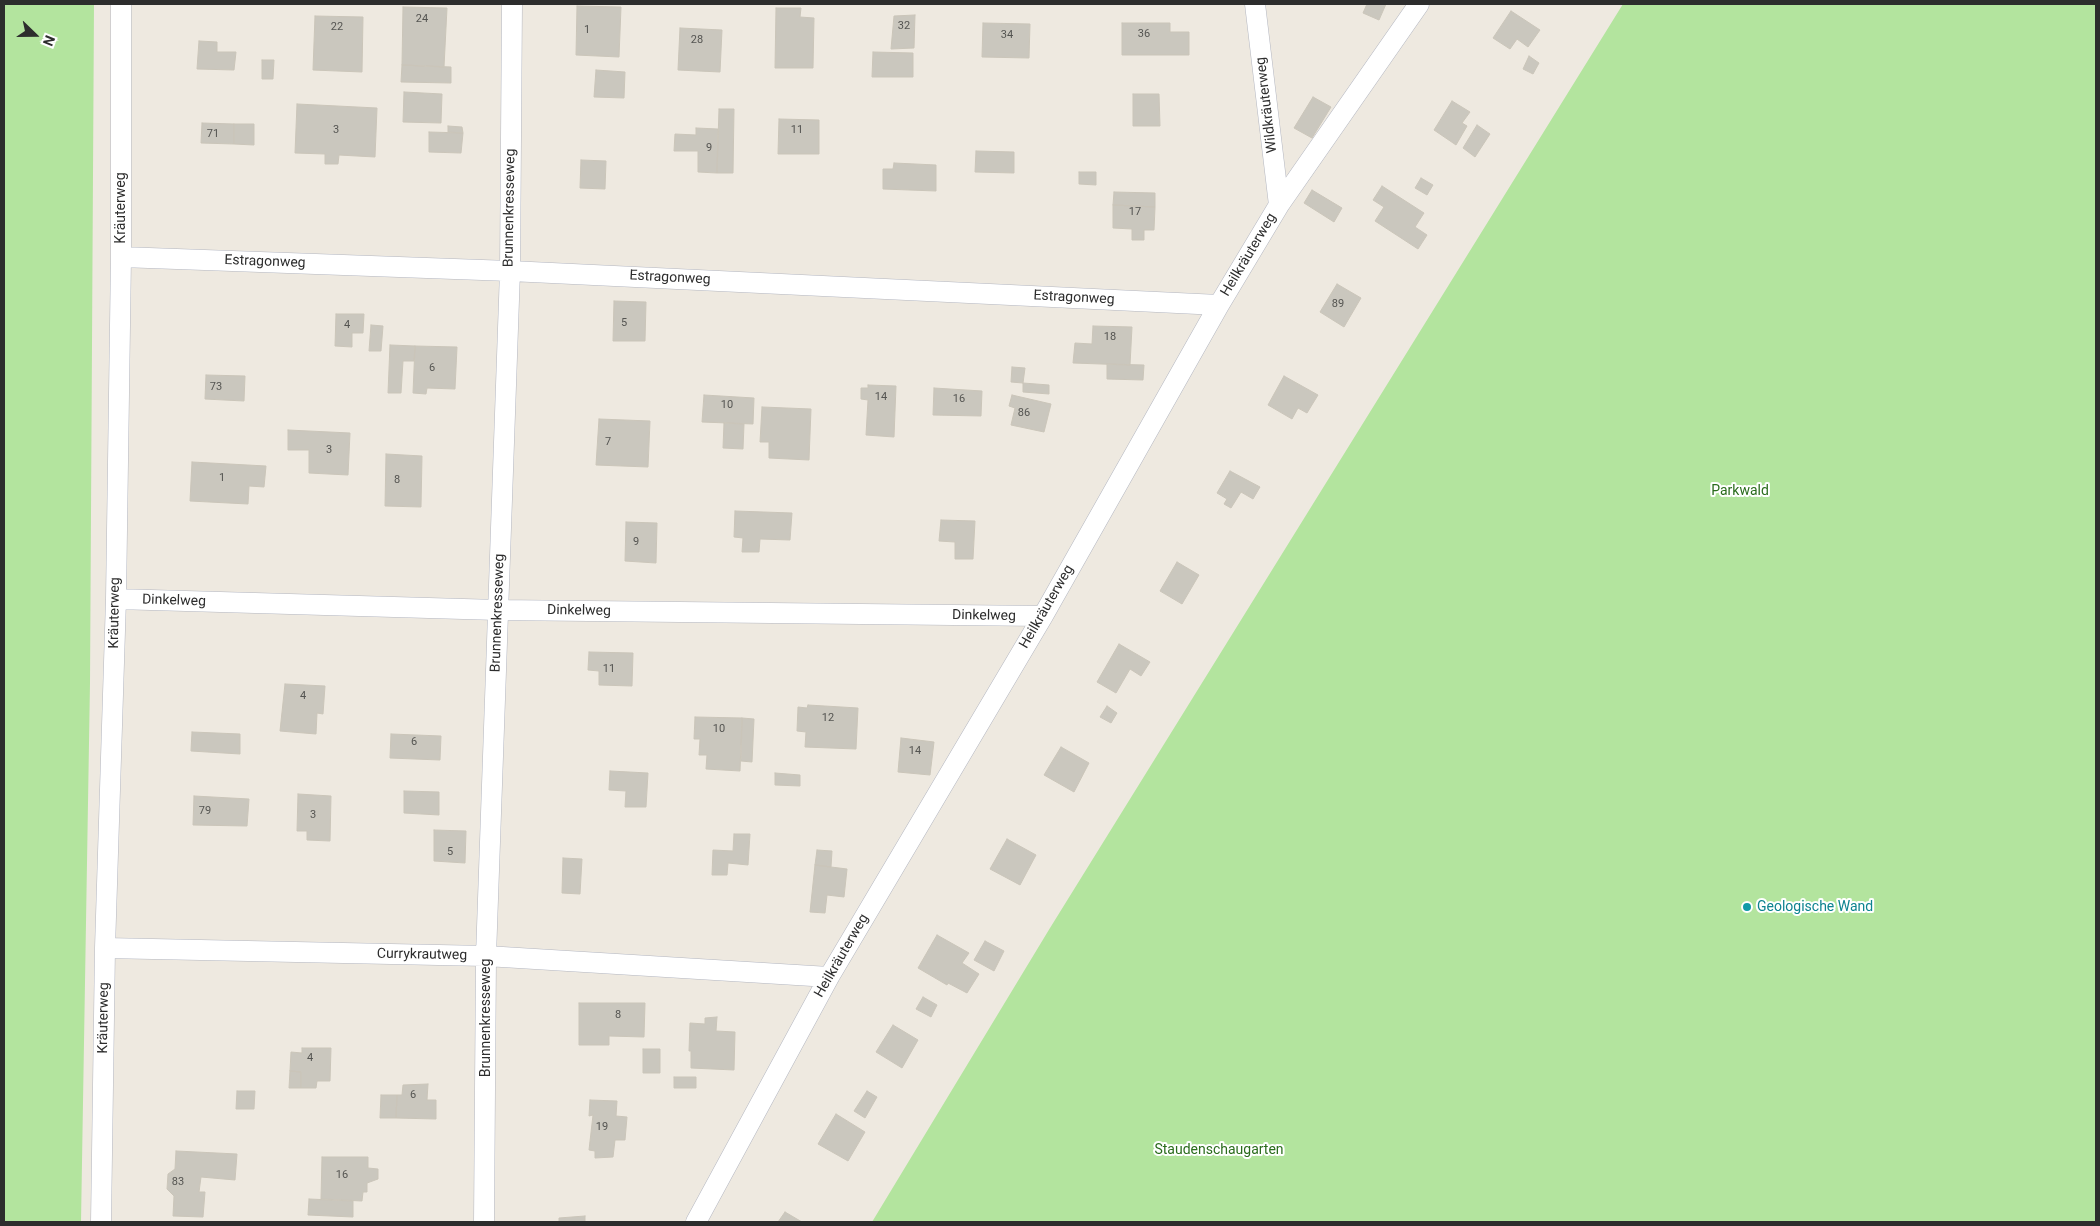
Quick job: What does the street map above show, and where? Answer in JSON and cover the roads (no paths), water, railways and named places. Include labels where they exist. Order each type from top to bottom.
[{"type":"lane","name":"Kräuterweg","points":[[101,1222],[105,948],[116,599],[121,4]]},
{"type":"lane","name":"Brunnenkresseweg","points":[[484,1222],[486,956],[510,271],[512,4]]},
{"type":"lane","name":"Wildkräuterweg","points":[[1255,4],[1279,205]]},
{"type":"lane","name":"Heilkräuterweg","points":[[696,1222],[829,977],[1043,616],[1219,305],[1279,205],[1419,4]]},
{"type":"lane","name":"Estragonweg","points":[[120,257],[510,271],[1219,305]]},
{"type":"lane","name":"Dinkelweg","points":[[116,599],[498,610],[1043,616]]},
{"type":"lane","name":"Currykrautweg","points":[[105,948],[486,956],[829,977]]},
{"type":"place","name":"Geologische Wand","points":[[1747,907]]},
{"type":"park label","name":"Parkwald","points":[[1740,491]]},
{"type":"park label","name":"Staudenschaugarten","points":[[1219,1150]]}]
